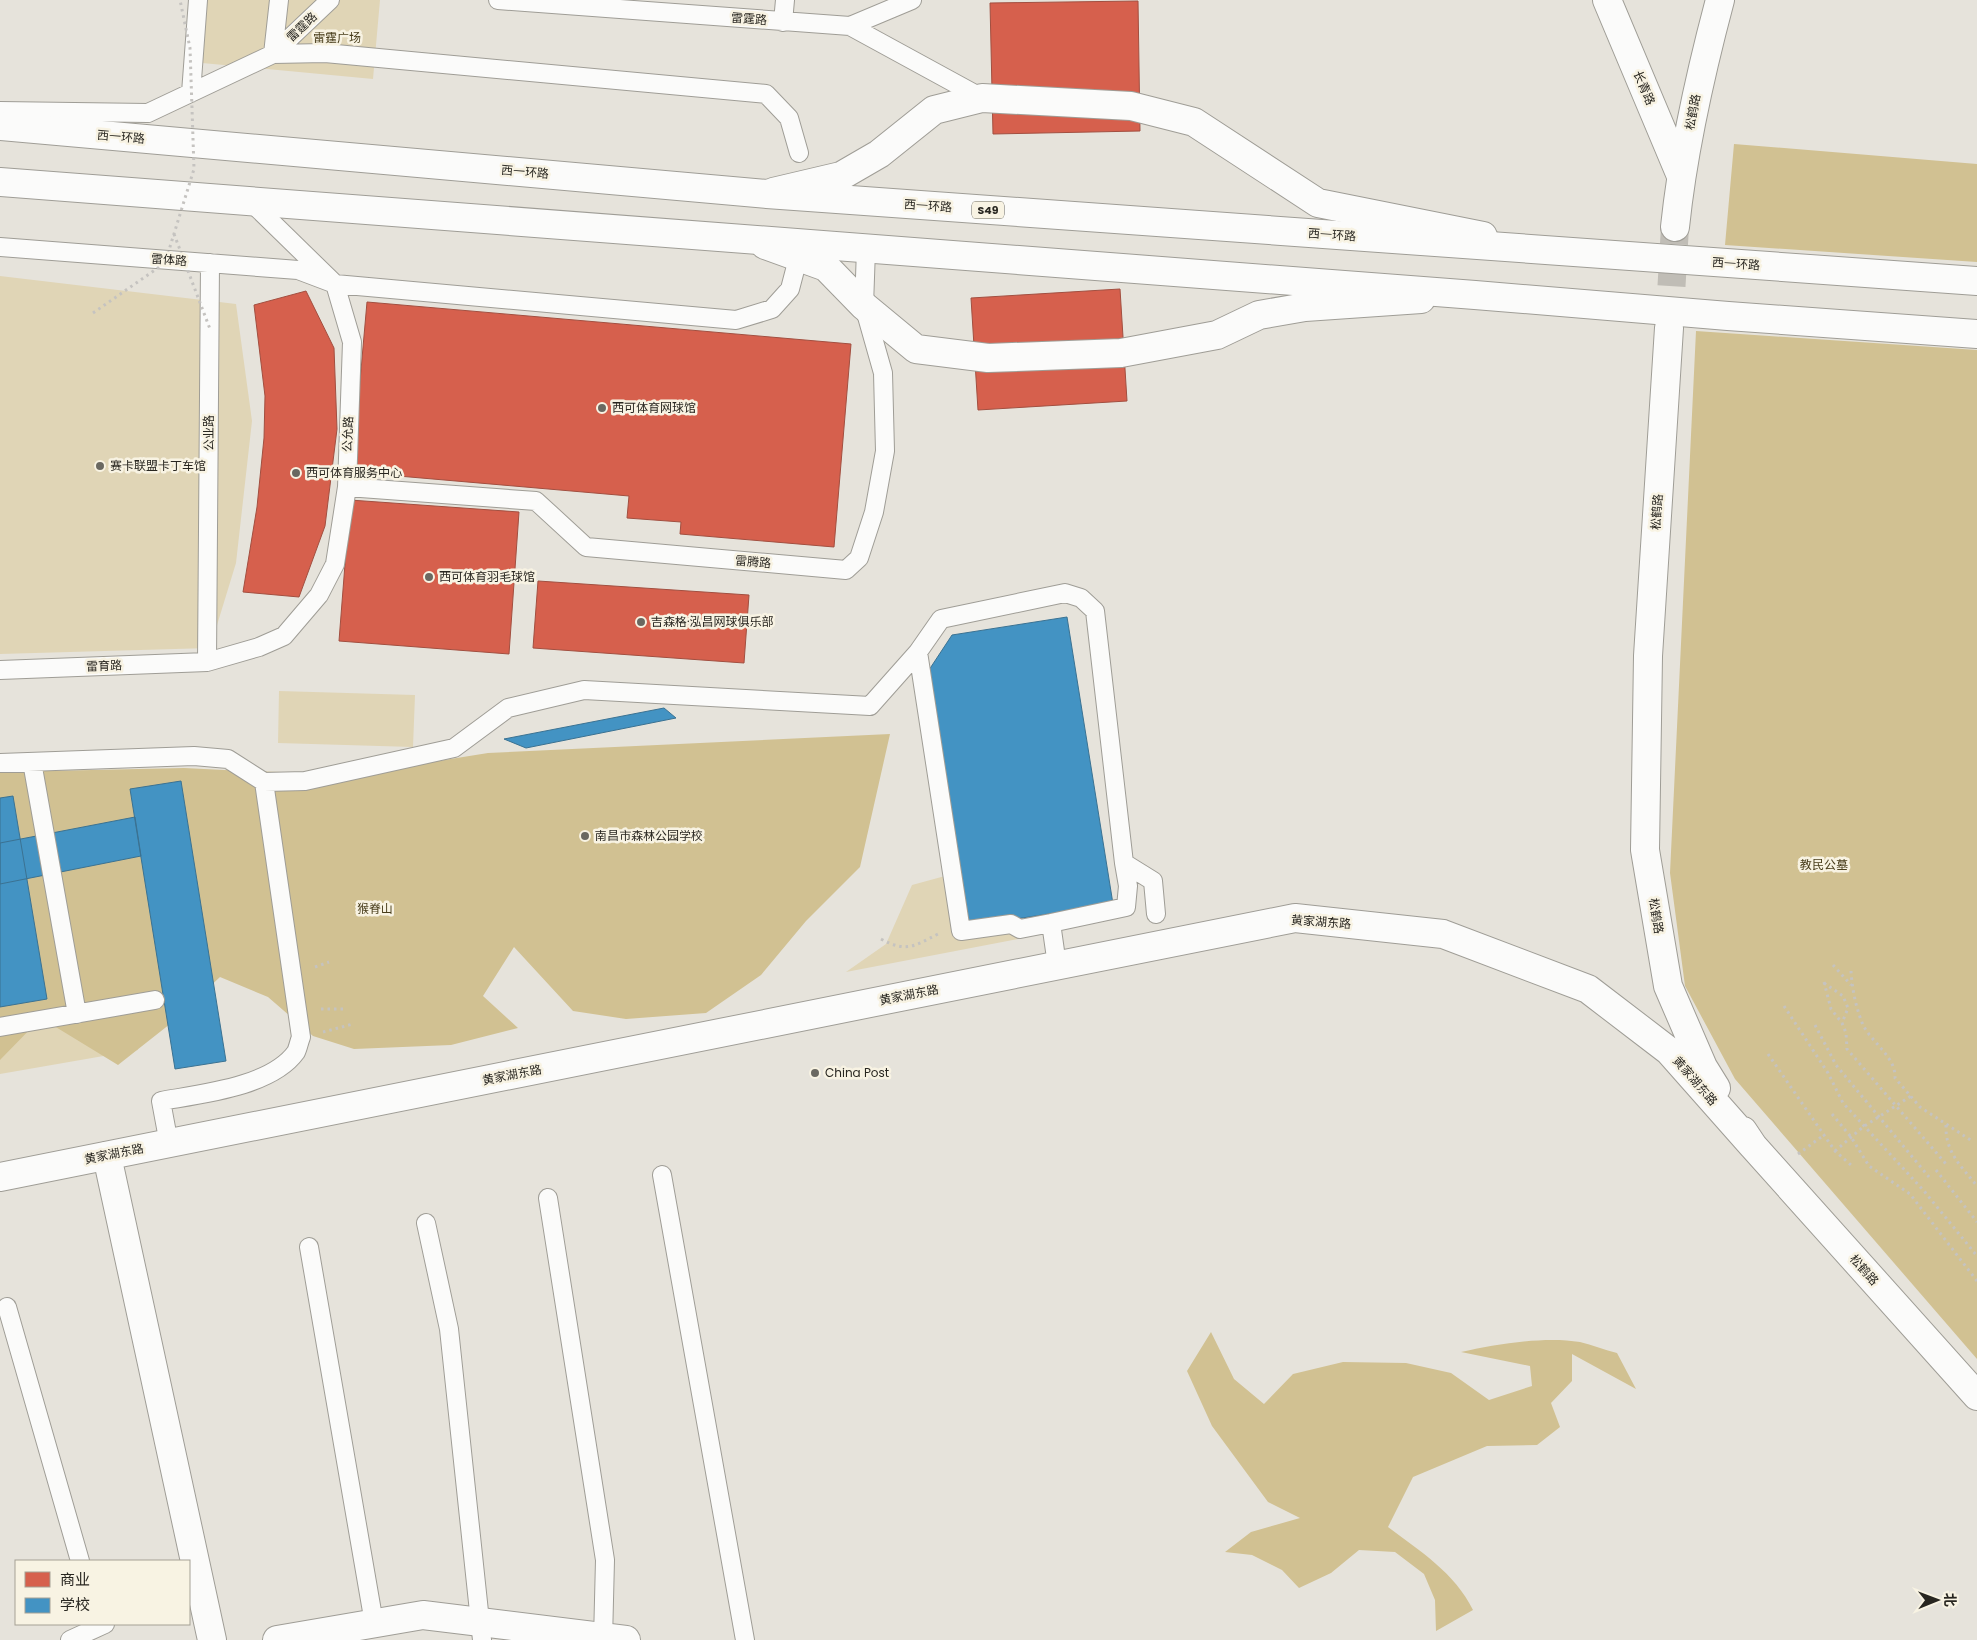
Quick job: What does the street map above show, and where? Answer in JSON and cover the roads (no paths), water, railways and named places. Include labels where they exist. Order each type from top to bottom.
[{"type":"main road","name":"长青路","points":[[1607,0],[1680,176]]},
{"type":"main road","name":"松鹤路","points":[[1675,227],[1680,176],[1699,79],[1720,0]]},
{"type":"main road","points":[[767,194],[841,176],[879,154],[934,110],[982,98],[1131,106],[1194,122],[1318,203],[1558,252]]},
{"type":"main road","name":"西一环路","points":[[0,126],[767,194],[1977,281]]},
{"type":"main road","points":[[0,182],[1977,334]]},
{"type":"main road","points":[[754,241],[826,267],[864,306],[916,349],[988,358],[1121,353],[1218,335],[1259,315],[1305,308],[1475,295]]},
{"type":"main road","name":"松鹤路","points":[[1669,328],[1648,656],[1645,850],[1668,986],[1703,1067],[1753,1146],[1977,1396]]},
{"type":"main road","name":"黄家湖东路","points":[[0,1177],[1295,918],[1443,934],[1588,988],[1669,1051],[1753,1146]]},
{"type":"main road","points":[[107,1156],[190,1560]]},
{"type":"main road","points":[[190,1562],[212,1640]]},
{"type":"main road","points":[[277,1640],[312,1637],[374,1623],[423,1615],[480,1631],[611,1639]]},
{"type":"lane","points":[[190,93],[198,0]]},
{"type":"lane","points":[[273,54],[279,0]]},
{"type":"lane","name":"雷霆路","points":[[273,54],[330,0]]},
{"type":"lane","name":"雷霆路","points":[[498,0],[850,26],[982,98]]},
{"type":"lane","points":[[783,22],[785,0]]},
{"type":"lane","points":[[850,26],[912,0]]},
{"type":"lane","points":[[0,111],[148,113],[273,54],[325,53],[766,94],[789,118],[799,153]]},
{"type":"lane","name":"公允路","points":[[207,662],[259,647],[284,636],[319,595],[335,564],[346,487],[352,342],[335,284],[251,202]]},
{"type":"lane","name":"雷体路","points":[[0,247],[298,270],[335,284],[736,320],[772,309],[790,289],[796,266]]},
{"type":"lane","name":"雷腾路","points":[[346,487],[536,501],[586,547],[846,570],[859,558],[874,512],[885,451],[883,373],[864,306],[866,249]]},
{"type":"lane","name":"公业路","points":[[207,662],[210,263]]},
{"type":"lane","points":[[0,763],[194,756],[228,759],[264,782],[305,781],[454,748],[508,708],[584,690],[870,706],[918,652],[941,620],[1065,592],[1081,598],[1095,611],[1128,886],[1126,907],[1020,929],[1011,924],[960,931],[918,652]]},
{"type":"lane","name":"雷育路","points":[[0,670],[207,662]]},
{"type":"lane","points":[[32,762],[77,1014]]},
{"type":"lane","points":[[169,1144],[161,1101],[222,1090],[256,1080],[279,1067],[296,1052],[301,1038],[264,782]]},
{"type":"lane","points":[[1124,863],[1153,881],[1156,914]]},
{"type":"lane","points":[[1051,923],[1057,965]]},
{"type":"lane","points":[[0,1027],[155,1000]]},
{"type":"lane","points":[[662,1175],[745,1640]]},
{"type":"lane","points":[[548,1198],[605,1560],[611,1639]]},
{"type":"lane","points":[[426,1223],[449,1329],[480,1631]]},
{"type":"lane","points":[[309,1247],[374,1623]]},
{"type":"lane","points":[[7,1307],[80,1560]]},
{"type":"lane","points":[[70,1640],[100,1625]]},
{"type":"tunnel","points":[[1669,328],[1675,227]]},
{"type":"place","name":"西可体育网球馆","points":[[602,408]]},
{"type":"place","name":"赛卡联盟卡丁车馆","points":[[100,466]]},
{"type":"place","name":"西可体育服务中心","points":[[296,473]]},
{"type":"place","name":"西可体育羽毛球馆","points":[[429,577]]},
{"type":"place","name":"吉森格·泓昌网球俱乐部","points":[[641,622]]},
{"type":"place","name":"南昌市森林公园学校","points":[[585,836]]},
{"type":"place","name":"China Post","points":[[815,1073]]},
{"type":"park label","name":"雷霆广场","points":[[337,38]]},
{"type":"park label","name":"教民公墓","points":[[1824,865]]},
{"type":"park label","name":"猴脊山","points":[[375,909]]}]
